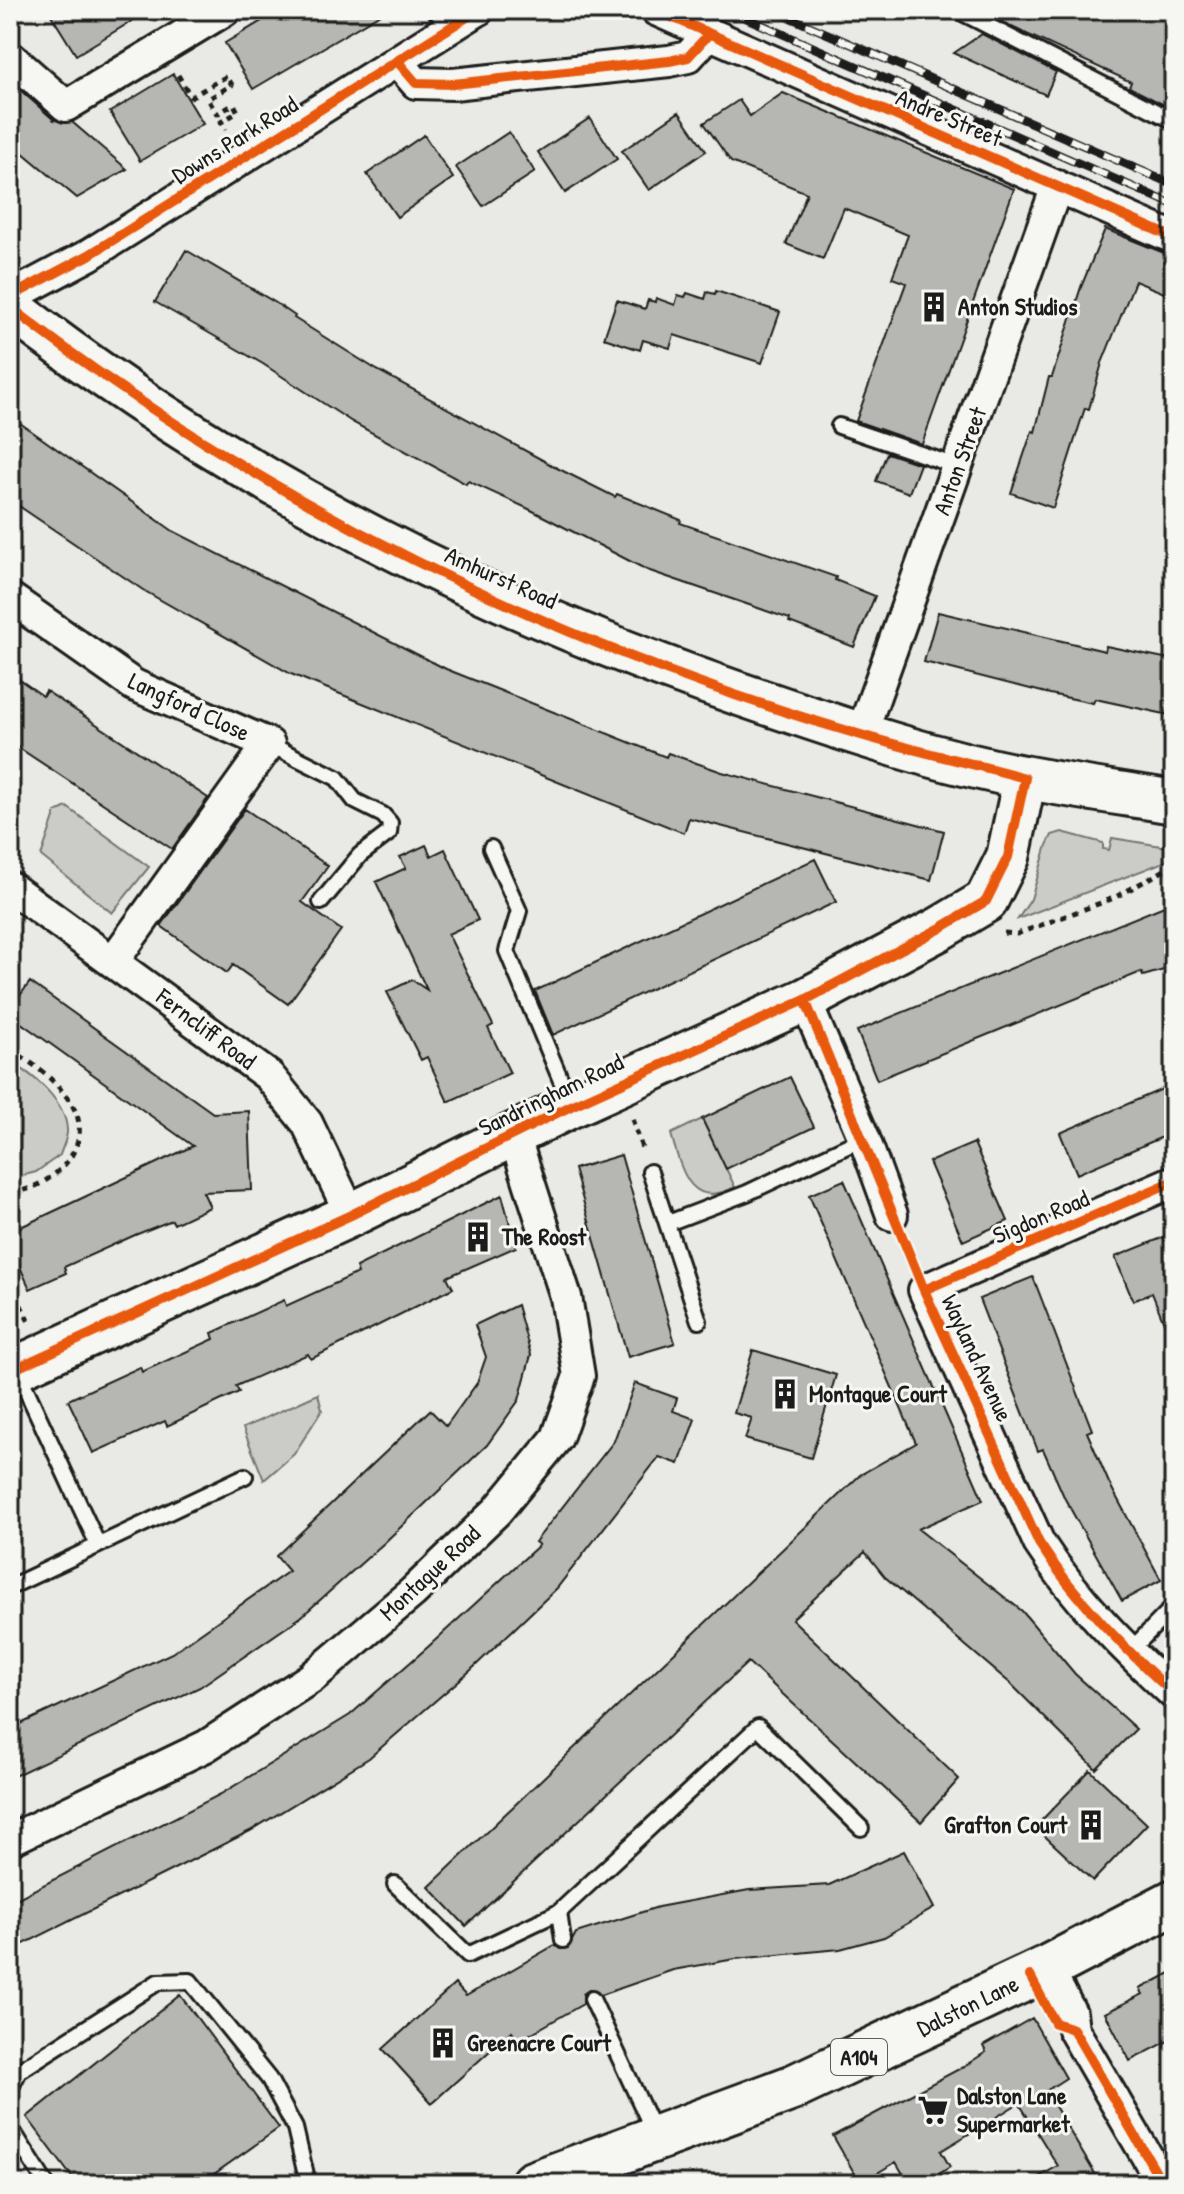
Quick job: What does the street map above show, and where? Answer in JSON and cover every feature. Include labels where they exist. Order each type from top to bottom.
[{"type":"main road","name":"Dalston Lane","points":[[549,2181],[792,2088],[1047,1968],[1174,1902]]},
{"type":"street","points":[[10,57],[66,106],[225,10]]},
{"type":"street","name":"Downs Park Road","points":[[10,297],[89,255],[398,62],[442,19],[478,10]]},
{"type":"street","name":"Andre Street","points":[[656,10],[1174,238]]},
{"type":"street","points":[[398,62],[416,83],[453,84],[669,61],[688,57],[708,35]]},
{"type":"street","name":"Anton Street","points":[[861,735],[1057,186]]},
{"type":"street","name":"Amhurst Road","points":[[10,307],[125,394],[278,487],[409,559],[573,633],[720,688],[861,735],[1025,778],[1174,802]]},
{"type":"street","name":"Langford Close","points":[[10,598],[134,685],[269,744],[114,960]]},
{"type":"street","name":"Sandringham Road","points":[[13,1369],[351,1215],[571,1106],[805,1000],[986,901],[1008,857],[1025,778]]},
{"type":"street","name":"Ferncliff Road","points":[[10,887],[269,1076],[307,1123],[351,1215]]},
{"type":"street","points":[[805,1000],[864,1138],[892,1215]]},
{"type":"street","name":"Montague Road","points":[[10,1840],[206,1746],[311,1678],[413,1592],[497,1511],[557,1438],[579,1376],[566,1297],[514,1135]]},
{"type":"street","name":"Sigdon Road","points":[[924,1290],[1174,1181]]},
{"type":"street","name":"Wayland Avenue","points":[[924,1290],[1039,1543],[1061,1577],[1129,1652],[1174,1694]]},
{"type":"street","points":[[1047,1968],[1071,2013],[1073,2029],[1163,2184]]},
{"type":"lane","points":[[957,10],[1174,121]]},
{"type":"lane","points":[[839,426],[959,467]]},
{"type":"lane","points":[[269,744],[337,778],[355,801],[383,815],[390,823],[389,833],[360,855],[321,902]]},
{"type":"lane","points":[[491,848],[519,911],[507,951],[571,1106]]},
{"type":"lane","points":[[668,1223],[747,1193],[864,1138]]},
{"type":"lane","points":[[650,1172],[699,1321]]},
{"type":"lane","points":[[13,1369],[98,1545]]},
{"type":"lane","points":[[10,1587],[245,1476]]},
{"type":"lane","points":[[1129,1652],[1174,1606]]},
{"type":"lane","points":[[395,1884],[468,1955],[559,1912],[758,1727],[861,1828]]},
{"type":"lane","points":[[559,1912],[563,1940]]},
{"type":"lane","points":[[10,2089],[19,2071],[158,1982],[190,1981],[269,2079],[295,2128],[308,2184]]},
{"type":"lane","points":[[592,1999],[657,2138]]},
{"type":"lane","points":[[10,2119],[12,2130],[46,2184]]},
{"type":"path","points":[[163,49],[191,97],[227,76],[232,85],[208,99],[217,114],[234,104],[238,112],[221,122],[226,130]]},
{"type":"path","points":[[1001,933],[1017,934],[1114,898],[1174,865]]},
{"type":"path","points":[[10,1050],[54,1083],[73,1104],[79,1130],[73,1156],[52,1178],[25,1191],[10,1193]]},
{"type":"path","points":[[619,1084],[650,1172]]},
{"type":"shaded area","points":[[67,807],[149,867],[112,913],[41,856],[56,812]]},
{"type":"shaded area","points":[[1062,832],[1103,843],[1103,849],[1109,850],[1112,838],[1174,848],[1169,860],[1018,919],[1031,899],[1052,835]]},
{"type":"shaded area","points":[[10,1062],[38,1081],[55,1099],[65,1119],[67,1133],[60,1155],[36,1172],[10,1179]]},
{"type":"shaded area","points":[[702,1119],[735,1187],[719,1193],[707,1194],[697,1190],[690,1182],[671,1134]]},
{"type":"shaded area","points":[[318,1394],[322,1410],[294,1454],[264,1480],[243,1428]]},
{"type":"building","points":[[48,10],[150,10],[76,55]]},
{"type":"building","points":[[280,10],[387,10],[253,89],[225,43]]},
{"type":"building","points":[[1019,10],[1174,10],[1174,110],[1129,87],[1131,82],[1001,22]]},
{"type":"building","points":[[982,34],[1056,72],[1046,95],[954,53]]},
{"type":"building","points":[[173,74],[203,124],[140,161],[110,112]]},
{"type":"building","points":[[10,81],[54,120],[72,122],[127,169],[77,198],[10,142]]},
{"type":"building","points":[[783,93],[1014,189],[922,444],[856,421],[906,283],[892,278],[908,235],[844,208],[823,259],[786,244],[807,193],[731,162],[704,123],[739,100],[750,116]]},
{"type":"building","points":[[679,112],[706,151],[649,190],[622,151]]},
{"type":"building","points":[[590,118],[617,159],[565,193],[538,152]]},
{"type":"building","points":[[509,132],[535,172],[483,206],[456,167]]},
{"type":"building","points":[[424,135],[453,178],[397,217],[367,174]]},
{"type":"building","points":[[1105,229],[1174,257],[1174,297],[1135,281],[1102,363],[1089,409],[1085,408],[1053,508],[1011,493],[1032,431],[1035,432],[1049,377],[1052,377],[1081,287]]},
{"type":"building","points":[[186,250],[276,303],[294,318],[377,370],[557,468],[615,497],[617,494],[681,520],[680,523],[836,577],[835,580],[875,596],[854,647],[789,622],[790,619],[647,570],[531,510],[468,481],[466,484],[352,422],[263,364],[155,302]]},
{"type":"building","points":[[716,291],[780,312],[762,363],[674,335],[670,348],[643,340],[640,350],[604,338],[617,300],[645,309],[648,300],[655,302],[656,298],[675,305],[678,295],[685,297],[687,293],[705,299],[707,292],[715,294]]},
{"type":"building","points":[[10,416],[173,531],[446,669],[666,757],[668,753],[722,772],[944,831],[931,880],[689,818],[684,833],[291,674],[143,590],[10,500]]},
{"type":"building","points":[[887,453],[920,464],[909,493],[876,481]]},
{"type":"building","points":[[938,612],[1105,651],[1106,646],[1174,660],[1174,716],[1095,699],[1093,703],[1050,694],[924,662]]},
{"type":"building","points":[[10,673],[43,696],[46,691],[208,798],[172,849],[10,742]]},
{"type":"building","points":[[245,809],[328,866],[302,902],[341,930],[288,1004],[233,965],[227,973],[161,926]]},
{"type":"building","points":[[426,845],[431,856],[445,849],[478,920],[448,934],[493,1025],[488,1028],[510,1073],[448,1102],[427,1057],[421,1060],[387,992],[412,980],[427,990],[376,882],[406,868],[400,857]]},
{"type":"building","points":[[815,859],[836,902],[553,1035],[535,991]]},
{"type":"building","points":[[1174,902],[1174,967],[1143,976],[1141,972],[877,1080],[857,1031]]},
{"type":"building","points":[[30,982],[213,1113],[249,1111],[252,1190],[203,1192],[210,1207],[174,1224],[172,1220],[135,1235],[64,1267],[66,1273],[30,1289],[10,1245],[10,1232],[193,1146],[10,1015],[10,1009]]},
{"type":"building","points":[[790,1077],[814,1127],[726,1169],[702,1119]]},
{"type":"building","points":[[1174,1084],[1174,1132],[1077,1174],[1060,1133]]},
{"type":"building","points":[[974,1143],[1008,1221],[963,1241],[929,1162]]},
{"type":"building","points":[[621,1155],[675,1343],[628,1357],[574,1169]]},
{"type":"building","points":[[844,1180],[983,1500],[918,1529],[1022,1611],[1075,1674],[1136,1729],[1096,1769],[1011,1684],[885,1577],[865,1552],[792,1619],[959,1779],[921,1822],[748,1662],[466,1926],[429,1887],[860,1475],[916,1443],[809,1195]]},
{"type":"building","points":[[502,1195],[516,1247],[447,1277],[453,1288],[311,1359],[308,1354],[236,1386],[239,1392],[167,1426],[165,1421],[93,1453],[68,1400],[140,1367],[142,1372],[214,1339],[212,1333],[284,1300],[286,1306],[358,1273],[356,1267]]},
{"type":"building","points":[[1174,1233],[1173,1345],[1152,1293],[1133,1301],[1115,1257]]},
{"type":"building","points":[[1033,1277],[1092,1430],[1087,1432],[1109,1483],[1161,1580],[1122,1601],[1065,1499],[1043,1449],[1038,1451],[979,1299]]},
{"type":"building","points":[[517,1305],[531,1355],[519,1400],[487,1445],[384,1543],[301,1617],[200,1687],[10,1778],[10,1729],[172,1653],[289,1571],[276,1556],[430,1410],[446,1426],[477,1383],[486,1357],[475,1325]]},
{"type":"building","name":"Montague Court","points":[[753,1350],[836,1375],[811,1458],[745,1439],[752,1418],[734,1413]]},
{"type":"building","points":[[635,1383],[677,1398],[673,1411],[695,1419],[679,1464],[659,1457],[557,1588],[471,1670],[369,1758],[250,1831],[10,1951],[10,1902],[221,1794],[350,1715],[429,1646],[539,1545],[535,1542],[614,1441]]},
{"type":"building","name":"Grafton Court","points":[[1090,1770],[1147,1824],[1093,1881],[1035,1827]]},
{"type":"building","points":[[904,1851],[934,1908],[884,1937],[840,1949],[735,1959],[673,1970],[601,1995],[589,1990],[583,1994],[583,2004],[518,2041],[512,2031],[432,2103],[383,2049],[455,1984],[466,1996],[555,1945],[560,1949],[568,1948],[576,1933],[658,1907],[749,1890],[829,1885]]},
{"type":"building","points":[[1174,1971],[1174,2038],[1130,2061],[1105,2013],[1143,1994],[1140,1989]]},
{"type":"building","points":[[180,1995],[279,2128],[200,2184],[77,2184],[27,2117]]},
{"type":"building","points":[[1032,2018],[1066,2078],[1046,2091],[1101,2184],[1026,2184],[1058,2166],[1019,2103],[941,2151],[950,2167],[923,2184],[909,2184],[896,2162],[860,2183],[833,2136],[963,2067],[986,2052],[983,2046]]},
{"type":"railway","points":[[728,10],[1174,205]]},
{"type":"railway","points":[[773,10],[1174,185]]},
{"type":"cycle path","points":[[10,297],[89,255],[478,10]]},
{"type":"cycle path","points":[[656,10],[1174,238]]},
{"type":"cycle path","points":[[398,62],[416,83],[453,84],[669,61],[688,57],[708,35]]},
{"type":"cycle path","points":[[10,307],[106,378],[206,444],[309,505],[415,561],[524,612],[634,658],[747,699],[881,741],[1025,778],[1008,857],[986,901],[939,929],[805,1000],[571,1106],[351,1215],[10,1371]]},
{"type":"cycle path","points":[[805,1000],[924,1290],[1039,1543],[1102,1623],[1174,1694]]},
{"type":"cycle path","points":[[924,1290],[1174,1181]]},
{"type":"cycle path","points":[[1030,1976],[1055,2023],[1073,2029],[1163,2184]]},
{"type":"place","name":"Anton Studios","points":[[934,307]]},
{"type":"place","name":"The Roost","points":[[478,1237]]},
{"type":"place","name":"Montague Court","points":[[785,1394]]},
{"type":"place","name":"Grafton Court","points":[[1091,1825]]},
{"type":"place","name":"Greenacre Court","points":[[443,2043]]},
{"type":"place","name":"Dalston Lane Supermarket","points":[[933,2110]]}]
